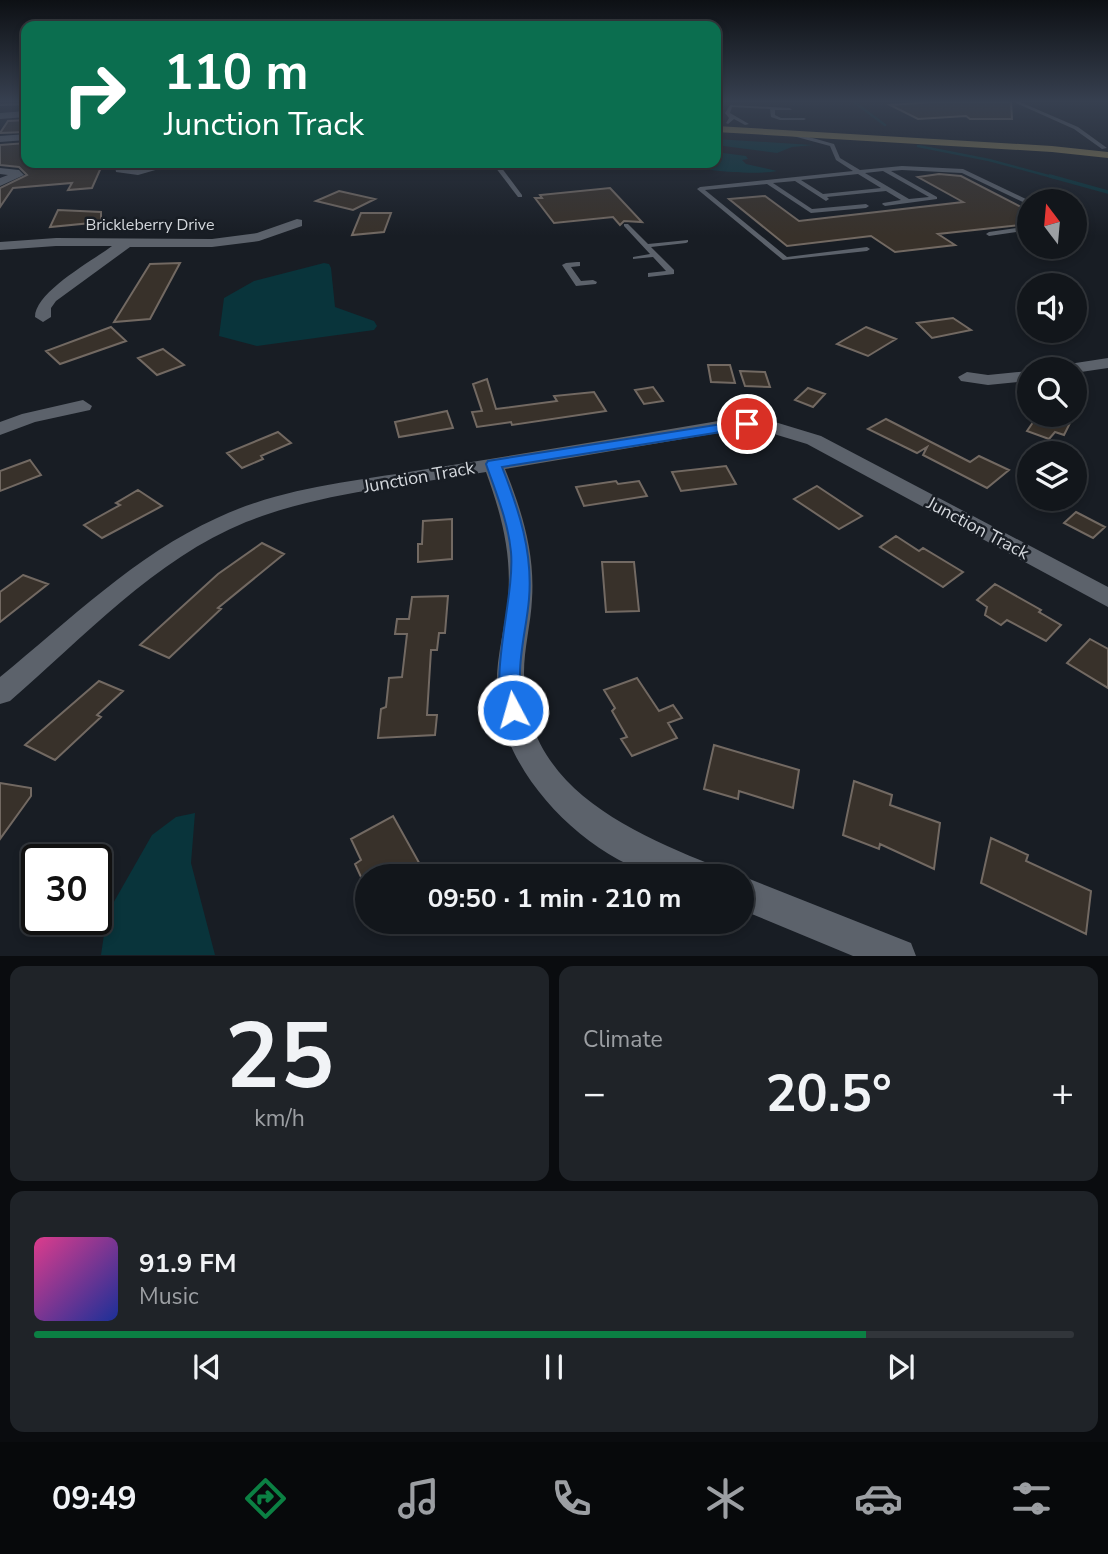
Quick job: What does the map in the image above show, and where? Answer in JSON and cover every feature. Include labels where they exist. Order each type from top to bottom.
[{"type":"main road","points":[[1045,147],[1107,150]]},
{"type":"main road","points":[[1078,147],[1107,150]]},
{"type":"street","points":[[120,168],[138,172],[148,168]]},
{"type":"street","points":[[0,171],[15,172],[18,175],[0,182]]},
{"type":"street","name":"Brickleberry Drive","points":[[0,246],[56,242],[174,245],[244,240],[297,223]]},
{"type":"street","points":[[43,317],[43,308],[51,298],[125,243]]},
{"type":"street","points":[[1087,366],[1108,363]]},
{"type":"street","points":[[967,377],[1017,378]]},
{"type":"street","points":[[0,429],[29,418],[83,406]]},
{"type":"street","name":"Junction Track","points":[[0,693],[149,569],[182,545],[257,509],[302,497],[730,425],[782,429],[814,440],[1108,598]]},
{"type":"street","points":[[493,464],[512,512],[520,552],[520,596],[510,674],[513,710],[524,741],[542,772],[567,802],[599,829],[668,864]]},
{"type":"street","points":[[754,898],[898,956]]},
{"type":"lane","points":[[833,147],[838,159],[907,201]]},
{"type":"lane","points":[[499,168],[520,196]]},
{"type":"lane","points":[[885,204],[935,198],[886,170]]},
{"type":"lane","points":[[867,249],[785,259],[700,190],[886,170],[963,171],[1017,197]]},
{"type":"lane","points":[[796,179],[841,208]]},
{"type":"lane","points":[[768,182],[811,211],[866,206]]},
{"type":"lane","points":[[822,196],[887,189]]},
{"type":"lane","points":[[626,225],[671,272],[651,275]]},
{"type":"lane","points":[[989,234],[1017,230]]},
{"type":"lane","points":[[646,246],[686,241]]},
{"type":"lane","points":[[635,258],[655,255]]},
{"type":"lane","points":[[577,264],[566,265],[579,284],[593,282]]},
{"type":"water","points":[[728,147],[796,147],[777,153]]},
{"type":"water","points":[[721,153],[746,156],[748,159],[742,160],[746,164],[777,171],[757,173],[699,168],[721,168]]},
{"type":"water","points":[[324,263],[331,268],[335,307],[374,321],[377,326],[374,330],[257,346],[219,336],[224,298],[254,281]]},
{"type":"water","points":[[195,813],[191,863],[215,955],[101,955],[104,935],[112,935],[112,905],[152,835],[176,817]]},
{"type":"building","points":[[0,147],[21,147],[21,168],[101,168],[92,188],[68,190],[72,183],[13,188],[0,207],[0,188],[27,175],[19,167],[0,165]]},
{"type":"building","points":[[939,174],[961,176],[1017,205],[1017,225],[938,234],[955,245],[895,252],[871,236],[787,246],[729,199],[765,196],[799,221],[963,202],[918,177]]},
{"type":"building","points":[[610,188],[642,222],[624,221],[620,225],[613,217],[554,223],[535,198],[542,198],[540,195]]},
{"type":"building","points":[[339,191],[375,199],[353,210],[316,201]]},
{"type":"building","points":[[58,210],[101,212],[101,222],[50,227]]},
{"type":"building","points":[[361,213],[391,213],[384,232],[352,235]]},
{"type":"building","points":[[180,263],[150,319],[114,322],[150,264]]},
{"type":"building","points":[[953,318],[971,330],[932,338],[917,323]]},
{"type":"building","points":[[111,327],[126,341],[60,364],[46,351]]},
{"type":"building","points":[[866,327],[896,339],[868,356],[837,344]]},
{"type":"building","points":[[163,349],[184,365],[157,375],[138,358]]},
{"type":"building","points":[[708,365],[730,365],[735,383],[711,382]]},
{"type":"building","points":[[740,371],[765,372],[770,387],[745,386]]},
{"type":"building","points":[[487,379],[496,409],[557,401],[554,396],[594,392],[606,411],[512,425],[511,422],[477,427],[472,412],[482,411],[473,384]]},
{"type":"building","points":[[653,387],[663,401],[644,404],[635,390]]},
{"type":"building","points":[[808,388],[825,394],[813,407],[795,400]]},
{"type":"building","points":[[447,411],[453,428],[399,437],[395,422]]},
{"type":"building","points":[[886,419],[970,462],[979,456],[1009,470],[987,488],[923,455],[927,447],[917,453],[868,429]]},
{"type":"building","points":[[1030,427],[1068,427],[1064,435],[1055,432],[1049,439],[1027,431]]},
{"type":"building","points":[[278,432],[291,443],[242,468],[227,453]]},
{"type":"building","points":[[30,460],[41,475],[0,491],[0,471]]},
{"type":"building","points":[[726,466],[736,484],[681,491],[672,472]]},
{"type":"building","points":[[616,481],[618,484],[639,481],[647,496],[584,506],[576,487]]},
{"type":"building","points":[[817,486],[862,516],[839,529],[794,499]]},
{"type":"building","points":[[138,490],[162,506],[102,538],[84,525],[120,505],[116,503]]},
{"type":"building","points":[[1076,512],[1105,527],[1093,538],[1064,523]]},
{"type":"building","points":[[452,519],[452,559],[418,562],[418,544],[422,544],[423,521]]},
{"type":"building","points":[[896,536],[919,551],[923,548],[963,572],[943,587],[880,547]]},
{"type":"building","points":[[262,543],[284,554],[218,608],[221,609],[169,658],[140,645],[218,574]]},
{"type":"building","points":[[602,562],[634,562],[639,611],[606,612]]},
{"type":"building","points":[[23,575],[48,584],[0,622],[0,592]]},
{"type":"building","points":[[995,584],[1041,610],[1039,612],[1061,625],[1046,641],[1007,620],[1001,625],[985,615],[987,607],[977,600]]},
{"type":"building","points":[[448,596],[445,633],[439,633],[437,650],[431,650],[427,715],[437,715],[435,735],[378,738],[381,709],[386,707],[389,678],[402,677],[407,634],[395,634],[397,619],[409,619],[412,597]]},
{"type":"building","points":[[1090,639],[1108,649],[1108,688],[1067,663]]},
{"type":"building","points":[[637,678],[659,711],[673,705],[682,718],[668,723],[677,738],[632,756],[621,739],[627,737],[604,690]]},
{"type":"building","points":[[99,681],[123,691],[97,715],[101,717],[55,760],[25,745]]},
{"type":"building","points":[[714,745],[799,770],[793,808],[739,791],[738,799],[704,789]]},
{"type":"building","points":[[854,781],[892,795],[890,805],[940,823],[934,869],[880,844],[879,849],[843,835]]},
{"type":"building","points":[[0,783],[31,788],[31,796],[0,839]]},
{"type":"building","points":[[393,816],[420,864],[355,864],[361,860],[351,839]]},
{"type":"building","points":[[991,838],[1028,855],[1026,861],[1091,891],[1086,934],[981,883]]},
{"type":"waterway","points":[[921,147],[989,160],[1056,178]]},
{"type":"waterway","points":[[1050,176],[1108,192]]},
{"type":"route","points":[[513,710],[510,674],[520,596],[520,552],[512,512],[493,464],[747,424]]}]
